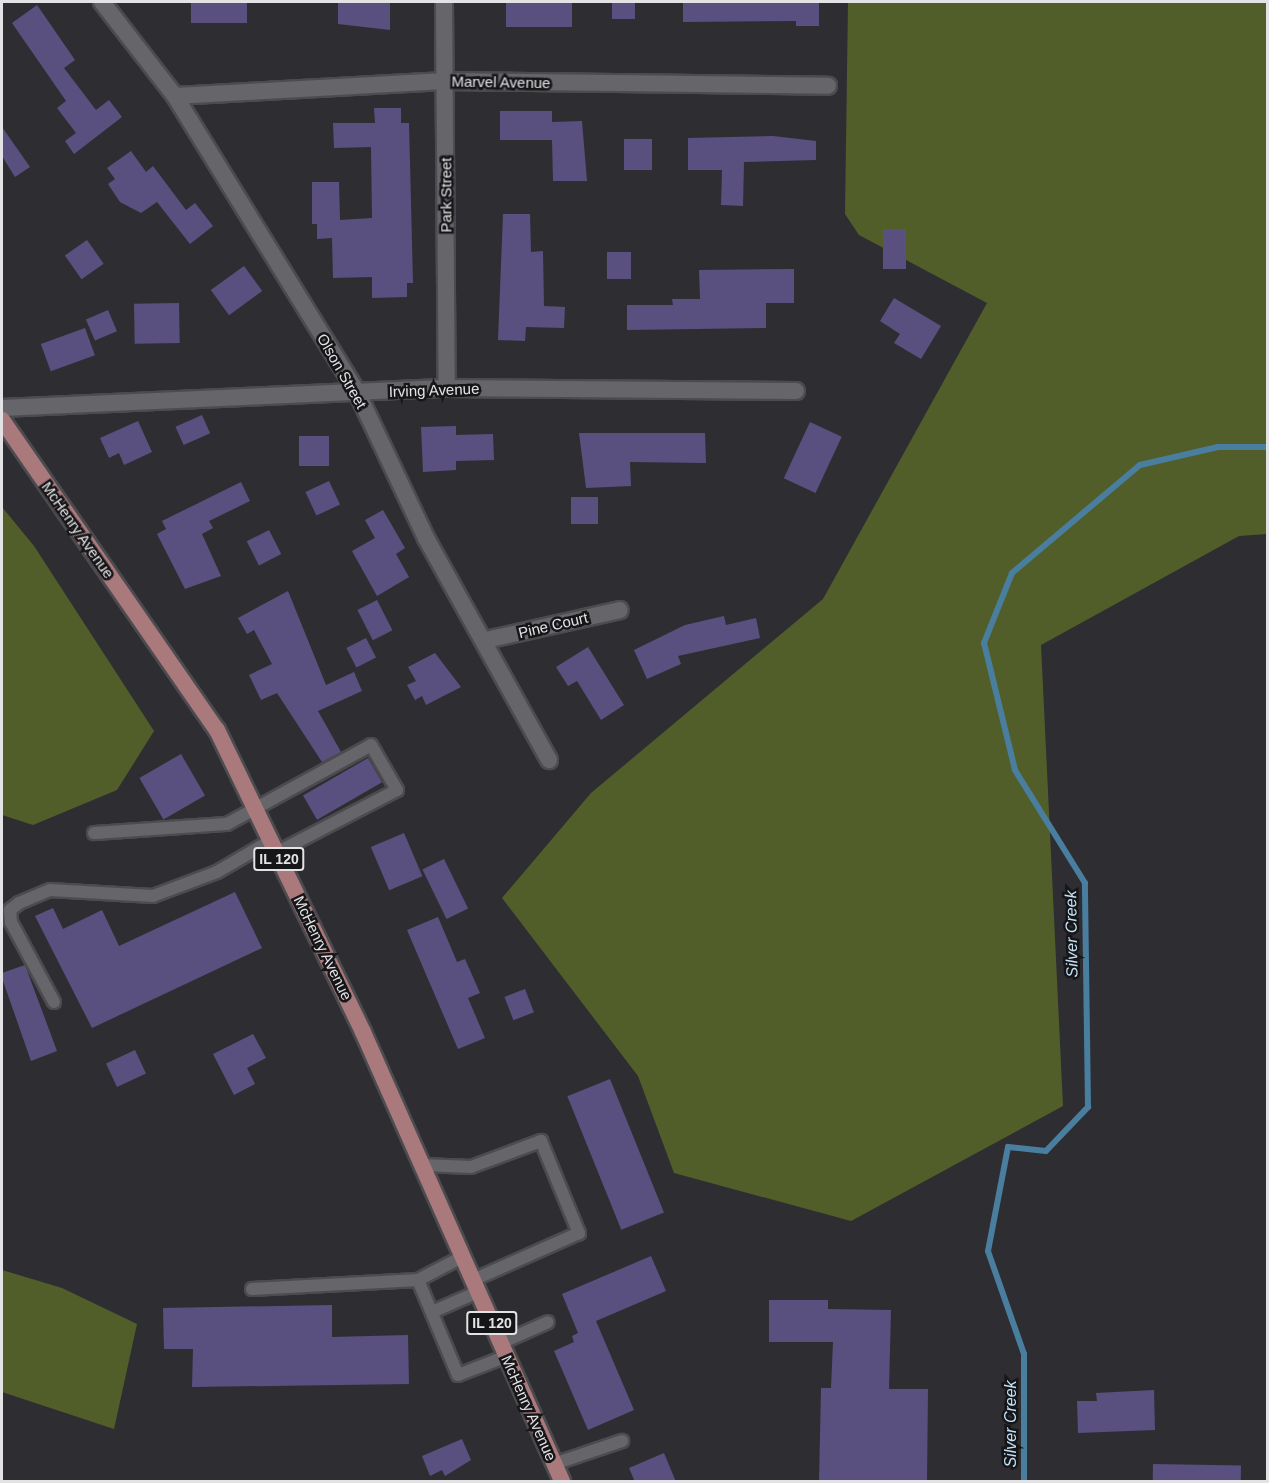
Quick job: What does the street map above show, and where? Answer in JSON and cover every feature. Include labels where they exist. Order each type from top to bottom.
[{"type":"main road","name":"McHenry Avenue","points":[[2,420],[217,730],[422,1165],[562,1482]]},
{"type":"street","name":"Olson Street","points":[[102,2],[175,96],[357,392],[426,538],[486,640],[549,760]]},
{"type":"street","name":"Park Street","points":[[444,2],[447,388]]},
{"type":"street","name":"Marvel Avenue","points":[[175,96],[445,81],[828,86]]},
{"type":"street","name":"Irving Avenue","points":[[2,408],[447,388],[796,391]]},
{"type":"street","name":"Pine Court","points":[[486,640],[620,610]]},
{"type":"lane","points":[[54,1002],[11,922],[10,910],[19,903],[50,890],[153,896],[217,872],[397,790],[371,745],[227,824],[94,833]]},
{"type":"lane","points":[[422,1165],[471,1167],[541,1141],[579,1233],[475,1286],[432,1312]]},
{"type":"lane","points":[[252,1289],[418,1280],[462,1257]]},
{"type":"lane","points":[[418,1280],[458,1375],[548,1322]]},
{"type":"lane","points":[[554,1464],[622,1441]]},
{"type":"green space","points":[[848,2],[1267,2],[1267,534],[1239,536],[1041,645],[1063,1106],[851,1221],[674,1173],[638,1076],[502,898],[591,793],[823,599],[987,303],[859,235],[845,214]]},
{"type":"green space","points":[[2,507],[34,546],[154,731],[117,790],[33,825],[2,815]]},
{"type":"green space","points":[[2,1270],[62,1288],[137,1324],[114,1429],[2,1392]]},
{"type":"building","points":[[191,2],[247,2],[247,23],[191,23]]},
{"type":"building","points":[[390,2],[390,30],[338,24],[338,3]]},
{"type":"building","points":[[506,2],[572,2],[572,27],[506,27]]},
{"type":"building","points":[[612,2],[635,2],[635,19],[612,19]]},
{"type":"building","points":[[683,2],[819,2],[819,26],[796,26],[796,21],[683,22]]},
{"type":"building","points":[[37,5],[75,60],[64,68],[96,110],[109,100],[122,117],[74,154],[65,141],[76,133],[57,108],[66,101],[12,23]]},
{"type":"building","points":[[374,108],[401,108],[401,123],[409,123],[413,283],[407,283],[407,297],[372,298],[372,277],[333,278],[332,238],[317,239],[317,224],[312,224],[312,182],[339,182],[340,220],[372,218],[371,147],[334,148],[333,123],[375,123]]},
{"type":"building","points":[[500,111],[552,111],[552,122],[582,121],[587,181],[553,181],[552,140],[500,140]]},
{"type":"building","points":[[2,127],[30,167],[15,177],[2,156]]},
{"type":"building","points":[[773,136],[816,141],[816,160],[744,162],[743,206],[721,205],[722,170],[688,170],[688,138]]},
{"type":"building","points":[[624,139],[652,139],[652,170],[624,170]]},
{"type":"building","points":[[131,151],[146,172],[153,166],[186,210],[195,203],[213,226],[190,244],[157,202],[141,213],[120,202],[108,184],[115,179],[107,168]]},
{"type":"building","points":[[503,214],[530,214],[531,252],[543,251],[544,306],[565,307],[564,328],[526,327],[525,341],[498,340]]},
{"type":"building","points":[[883,229],[906,229],[906,269],[883,269]]},
{"type":"building","points":[[87,240],[104,264],[82,279],[65,255]]},
{"type":"building","points":[[607,252],[631,252],[631,279],[607,279]]},
{"type":"building","points":[[244,266],[262,291],[229,315],[211,290]]},
{"type":"building","points":[[794,269],[794,303],[766,303],[766,328],[627,330],[627,305],[673,305],[672,299],[700,299],[699,270]]},
{"type":"building","points":[[894,298],[941,326],[921,359],[894,343],[900,334],[880,321]]},
{"type":"building","points":[[179,303],[180,343],[135,344],[134,304]]},
{"type":"building","points":[[108,310],[117,331],[95,341],[86,319]]},
{"type":"building","points":[[85,328],[95,355],[51,371],[41,344]]},
{"type":"building","points":[[202,415],[210,433],[184,445],[176,427]]},
{"type":"building","points":[[138,421],[152,452],[124,465],[119,453],[109,458],[100,438]]},
{"type":"building","points":[[810,422],[842,437],[816,493],[784,478]]},
{"type":"building","points":[[456,426],[456,435],[493,434],[494,460],[456,461],[456,470],[423,472],[421,427]]},
{"type":"building","points":[[579,433],[705,433],[706,463],[630,462],[631,486],[586,488]]},
{"type":"building","points":[[299,436],[329,436],[329,466],[299,466]]},
{"type":"building","points":[[329,481],[340,505],[316,516],[305,492]]},
{"type":"building","points":[[241,482],[250,501],[209,521],[213,528],[202,534],[221,576],[185,589],[157,534],[166,529],[162,521]]},
{"type":"building","points":[[571,497],[598,497],[598,524],[571,524]]},
{"type":"building","points":[[383,510],[405,548],[396,554],[409,577],[377,596],[352,551],[375,538],[365,520]]},
{"type":"building","points":[[269,530],[281,554],[259,565],[247,541]]},
{"type":"building","points":[[288,591],[326,685],[354,672],[362,691],[318,711],[341,752],[322,762],[277,693],[261,700],[249,675],[272,664],[254,630],[247,634],[238,618]]},
{"type":"building","points":[[377,600],[392,630],[373,640],[357,610]]},
{"type":"building","points":[[724,616],[726,625],[756,618],[760,638],[678,656],[681,664],[647,679],[634,650],[685,625]]},
{"type":"building","points":[[366,638],[376,658],[356,668],[346,648]]},
{"type":"building","points":[[588,647],[624,705],[601,720],[577,681],[568,686],[556,667]]},
{"type":"building","points":[[435,653],[461,687],[426,705],[422,696],[415,700],[407,685],[416,681],[408,667]]},
{"type":"building","points":[[181,754],[205,796],[163,820],[139,778]]},
{"type":"building","points":[[368,758],[382,782],[317,820],[303,796]]},
{"type":"building","points":[[404,833],[422,876],[389,890],[371,847]]},
{"type":"building","points":[[444,859],[468,908],[447,919],[422,870]]},
{"type":"building","points":[[235,892],[262,948],[92,1028],[35,916],[53,908],[63,929],[102,910],[119,946]]},
{"type":"building","points":[[438,917],[457,962],[465,959],[480,993],[468,998],[485,1038],[458,1049],[407,930]]},
{"type":"building","points":[[25,965],[57,1051],[31,1061],[2,978],[2,973]]},
{"type":"building","points":[[525,989],[534,1012],[513,1020],[504,997]]},
{"type":"building","points":[[253,1034],[266,1058],[247,1068],[255,1084],[234,1095],[213,1054]]},
{"type":"building","points":[[135,1050],[146,1074],[117,1087],[106,1064]]},
{"type":"building","points":[[610,1079],[664,1213],[621,1230],[567,1096]]},
{"type":"building","points":[[651,1256],[666,1291],[596,1321],[634,1410],[588,1430],[554,1351],[574,1342],[572,1336],[578,1333],[562,1294]]},
{"type":"building","points":[[769,1300],[828,1300],[828,1309],[891,1310],[889,1389],[928,1389],[927,1482],[819,1482],[821,1388],[831,1388],[833,1342],[769,1342]]},
{"type":"building","points":[[332,1305],[332,1337],[408,1335],[409,1384],[192,1387],[193,1349],[164,1349],[163,1308]]},
{"type":"building","points":[[1154,1390],[1155,1430],[1078,1433],[1077,1401],[1097,1401],[1096,1393]]},
{"type":"building","points":[[462,1439],[471,1460],[445,1476],[442,1470],[430,1476],[422,1456]]},
{"type":"building","points":[[664,1453],[676,1482],[635,1482],[629,1468]]},
{"type":"building","points":[[1153,1464],[1241,1466],[1241,1482],[1153,1482]]},
{"type":"waterway","name":"Silver Creek","points":[[1024,1482],[1024,1354],[988,1251],[1008,1147],[1046,1151],[1088,1107],[1085,883],[1015,770],[984,643],[1012,573],[1140,465],[1218,447],[1268,447]]}]
